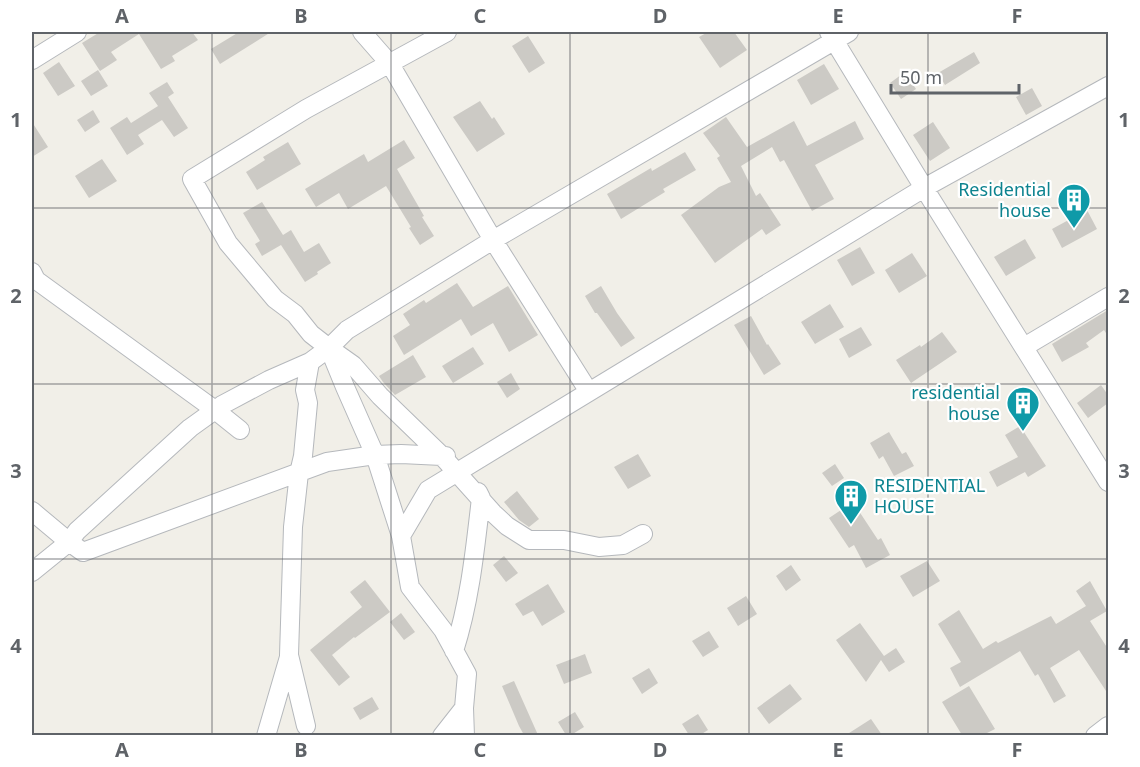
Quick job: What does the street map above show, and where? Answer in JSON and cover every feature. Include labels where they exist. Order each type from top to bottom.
[{"type":"street","points":[[32,60],[77,32]]},
{"type":"street","points":[[363,32],[390,64],[493,240],[589,392]]},
{"type":"street","points":[[447,32],[306,109],[192,179],[228,243],[275,300],[295,314],[311,334],[353,365],[507,526],[529,540],[564,540],[599,547],[623,545],[643,534]]},
{"type":"street","points":[[32,573],[69,542],[77,531],[190,428],[215,410],[269,380],[310,362],[329,348],[347,330],[837,34],[924,188],[1108,482]]},
{"type":"street","points":[[401,536],[428,490],[924,188],[1108,86]]},
{"type":"street","points":[[32,272],[36,280],[240,430]]},
{"type":"street","points":[[1024,347],[1108,297]]},
{"type":"street","points":[[329,348],[375,454],[401,536],[410,587],[443,630],[467,674],[464,708],[465,735]]},
{"type":"street","points":[[266,735],[289,655],[293,527],[308,403],[304,390],[310,362]]},
{"type":"street","points":[[32,511],[83,552],[327,462],[375,454],[466,458],[484,455]]},
{"type":"street","points":[[454,651],[463,624],[474,560],[481,498],[473,480],[484,455]]},
{"type":"street","points":[[289,655],[306,726]]},
{"type":"street","points":[[442,735],[464,708]]},
{"type":"street","points":[[1095,735],[1108,726]]},
{"type":"building","points":[[100,32],[192,32],[198,40],[172,56],[175,61],[161,69],[139,34],[111,52],[117,60],[100,71],[82,43]]},
{"type":"building","points":[[239,32],[271,32],[220,64],[211,49]]},
{"type":"building","points":[[708,32],[734,32],[747,50],[720,68],[699,37]]},
{"type":"building","points":[[528,36],[545,63],[529,73],[512,46]]},
{"type":"building","points":[[974,52],[980,63],[945,85],[938,73]]},
{"type":"building","points":[[59,62],[75,86],[58,96],[43,73]]},
{"type":"building","points":[[824,64],[839,89],[811,105],[797,80]]},
{"type":"building","points":[[98,70],[108,86],[91,96],[81,81]]},
{"type":"building","points":[[905,72],[916,89],[901,99],[890,83]]},
{"type":"building","points":[[167,82],[174,93],[168,97],[188,128],[174,137],[162,120],[138,135],[144,144],[127,155],[110,128],[127,117],[131,123],[158,106],[149,93]]},
{"type":"building","points":[[1032,88],[1042,106],[1026,115],[1016,97]]},
{"type":"building","points":[[480,101],[505,134],[477,152],[453,117]]},
{"type":"building","points":[[93,110],[100,122],[85,132],[77,120]]},
{"type":"building","points":[[726,117],[747,147],[794,121],[807,146],[855,121],[864,139],[815,165],[834,199],[812,211],[784,160],[780,162],[772,147],[741,166],[756,196],[760,193],[781,225],[766,235],[762,229],[715,263],[681,215],[719,187],[731,182],[717,158],[720,156],[703,133]]},
{"type":"building","points":[[32,122],[48,147],[32,157]]},
{"type":"building","points":[[933,122],[950,148],[930,161],[913,135]]},
{"type":"building","points":[[404,140],[415,158],[397,169],[434,236],[420,245],[386,186],[348,209],[339,193],[316,207],[305,189],[364,154],[368,162]]},
{"type":"building","points":[[288,142],[301,164],[257,190],[246,172],[265,160],[263,157]]},
{"type":"building","points":[[685,152],[696,170],[663,189],[665,192],[621,219],[607,194],[651,168],[652,171]]},
{"type":"building","points":[[102,159],[117,181],[89,198],[75,176]]},
{"type":"building","points":[[262,202],[283,235],[291,230],[304,252],[319,243],[331,263],[305,282],[281,245],[262,256],[255,244],[260,241],[243,213]]},
{"type":"building","name":"Residential house","points":[[1087,210],[1097,229],[1062,248],[1052,229]]},
{"type":"building","points":[[1025,239],[1036,258],[1006,276],[994,257]]},
{"type":"building","points":[[860,247],[875,273],[852,286],[837,260]]},
{"type":"building","points":[[912,253],[927,276],[899,293],[885,270]]},
{"type":"building","points":[[457,283],[473,307],[508,286],[538,335],[509,352],[493,323],[471,336],[461,319],[404,355],[393,336],[410,325],[403,314],[424,300],[426,303]]},
{"type":"building","points":[[601,286],[635,338],[621,347],[585,296]]},
{"type":"building","points":[[830,304],[844,327],[815,344],[801,322]]},
{"type":"building","points":[[1108,310],[1108,336],[1104,330],[1086,343],[1089,347],[1062,362],[1052,344]]},
{"type":"building","points":[[751,316],[767,345],[781,364],[764,375],[734,325]]},
{"type":"building","points":[[861,327],[872,345],[849,358],[839,339]]},
{"type":"building","points":[[942,332],[957,352],[911,383],[896,360],[920,345],[921,347]]},
{"type":"building","points":[[473,347],[484,364],[453,383],[442,366]]},
{"type":"building","points":[[413,355],[426,377],[395,395],[379,376]]},
{"type":"building","points":[[511,373],[520,389],[507,398],[497,382]]},
{"type":"building","points":[[1101,385],[1108,395],[1108,403],[1088,418],[1077,403]]},
{"type":"building","points":[[1020,426],[1046,466],[1028,477],[1025,472],[997,487],[989,472],[1018,457],[1005,435]]},
{"type":"building","points":[[889,432],[902,454],[906,452],[914,466],[894,476],[883,456],[879,459],[870,443]]},
{"type":"building","points":[[638,454],[651,476],[628,489],[614,467]]},
{"type":"building","name":"RESIDENTIAL HOUSE","points":[[835,464],[844,478],[832,486],[822,473]]},
{"type":"building","points":[[517,491],[539,519],[529,527],[519,520],[504,502]]},
{"type":"building","points":[[853,502],[878,540],[881,538],[890,555],[866,568],[854,545],[849,548],[829,518]]},
{"type":"building","points":[[504,556],[518,573],[506,582],[493,565]]},
{"type":"building","points":[[927,561],[940,581],[913,597],[900,576]]},
{"type":"building","points":[[791,565],[801,580],[786,591],[776,576]]},
{"type":"building","points":[[365,580],[390,612],[332,655],[350,677],[339,686],[310,650],[362,607],[350,592]]},
{"type":"building","points":[[1090,581],[1107,611],[1090,621],[1108,649],[1108,694],[1079,650],[1050,668],[1066,696],[1054,703],[1038,674],[1035,676],[1020,651],[960,687],[950,668],[961,662],[938,624],[959,610],[983,649],[1051,616],[1056,624],[1086,606],[1076,591]]},
{"type":"building","points":[[548,584],[565,612],[542,626],[533,611],[523,616],[515,604]]},
{"type":"building","points":[[746,596],[757,614],[738,626],[727,608]]},
{"type":"building","points":[[401,613],[415,632],[404,640],[390,622]]},
{"type":"building","points":[[860,623],[884,656],[896,648],[905,662],[889,672],[881,660],[866,682],[836,640]]},
{"type":"building","points":[[709,631],[719,647],[703,657],[692,641]]},
{"type":"building","points":[[585,654],[592,673],[564,684],[556,665]]},
{"type":"building","points":[[649,668],[658,683],[642,694],[632,678]]},
{"type":"building","points":[[514,681],[538,735],[524,735],[519,726],[502,686]]},
{"type":"building","points":[[790,684],[802,699],[769,724],[757,708]]},
{"type":"building","points":[[969,686],[995,729],[983,735],[962,735],[942,702]]},
{"type":"building","points":[[372,697],[379,709],[360,720],[353,708]]},
{"type":"building","points":[[575,712],[584,727],[571,735],[566,735],[558,722]]},
{"type":"building","points":[[698,714],[708,730],[700,735],[689,735],[682,724]]},
{"type":"building","points":[[871,719],[882,735],[846,735]]},
{"type":"place","name":"Residential house","points":[[1074,229]]},
{"type":"place","name":"residential house","points":[[1023,432]]},
{"type":"place","name":"RESIDENTIAL HOUSE","points":[[851,525]]}]
